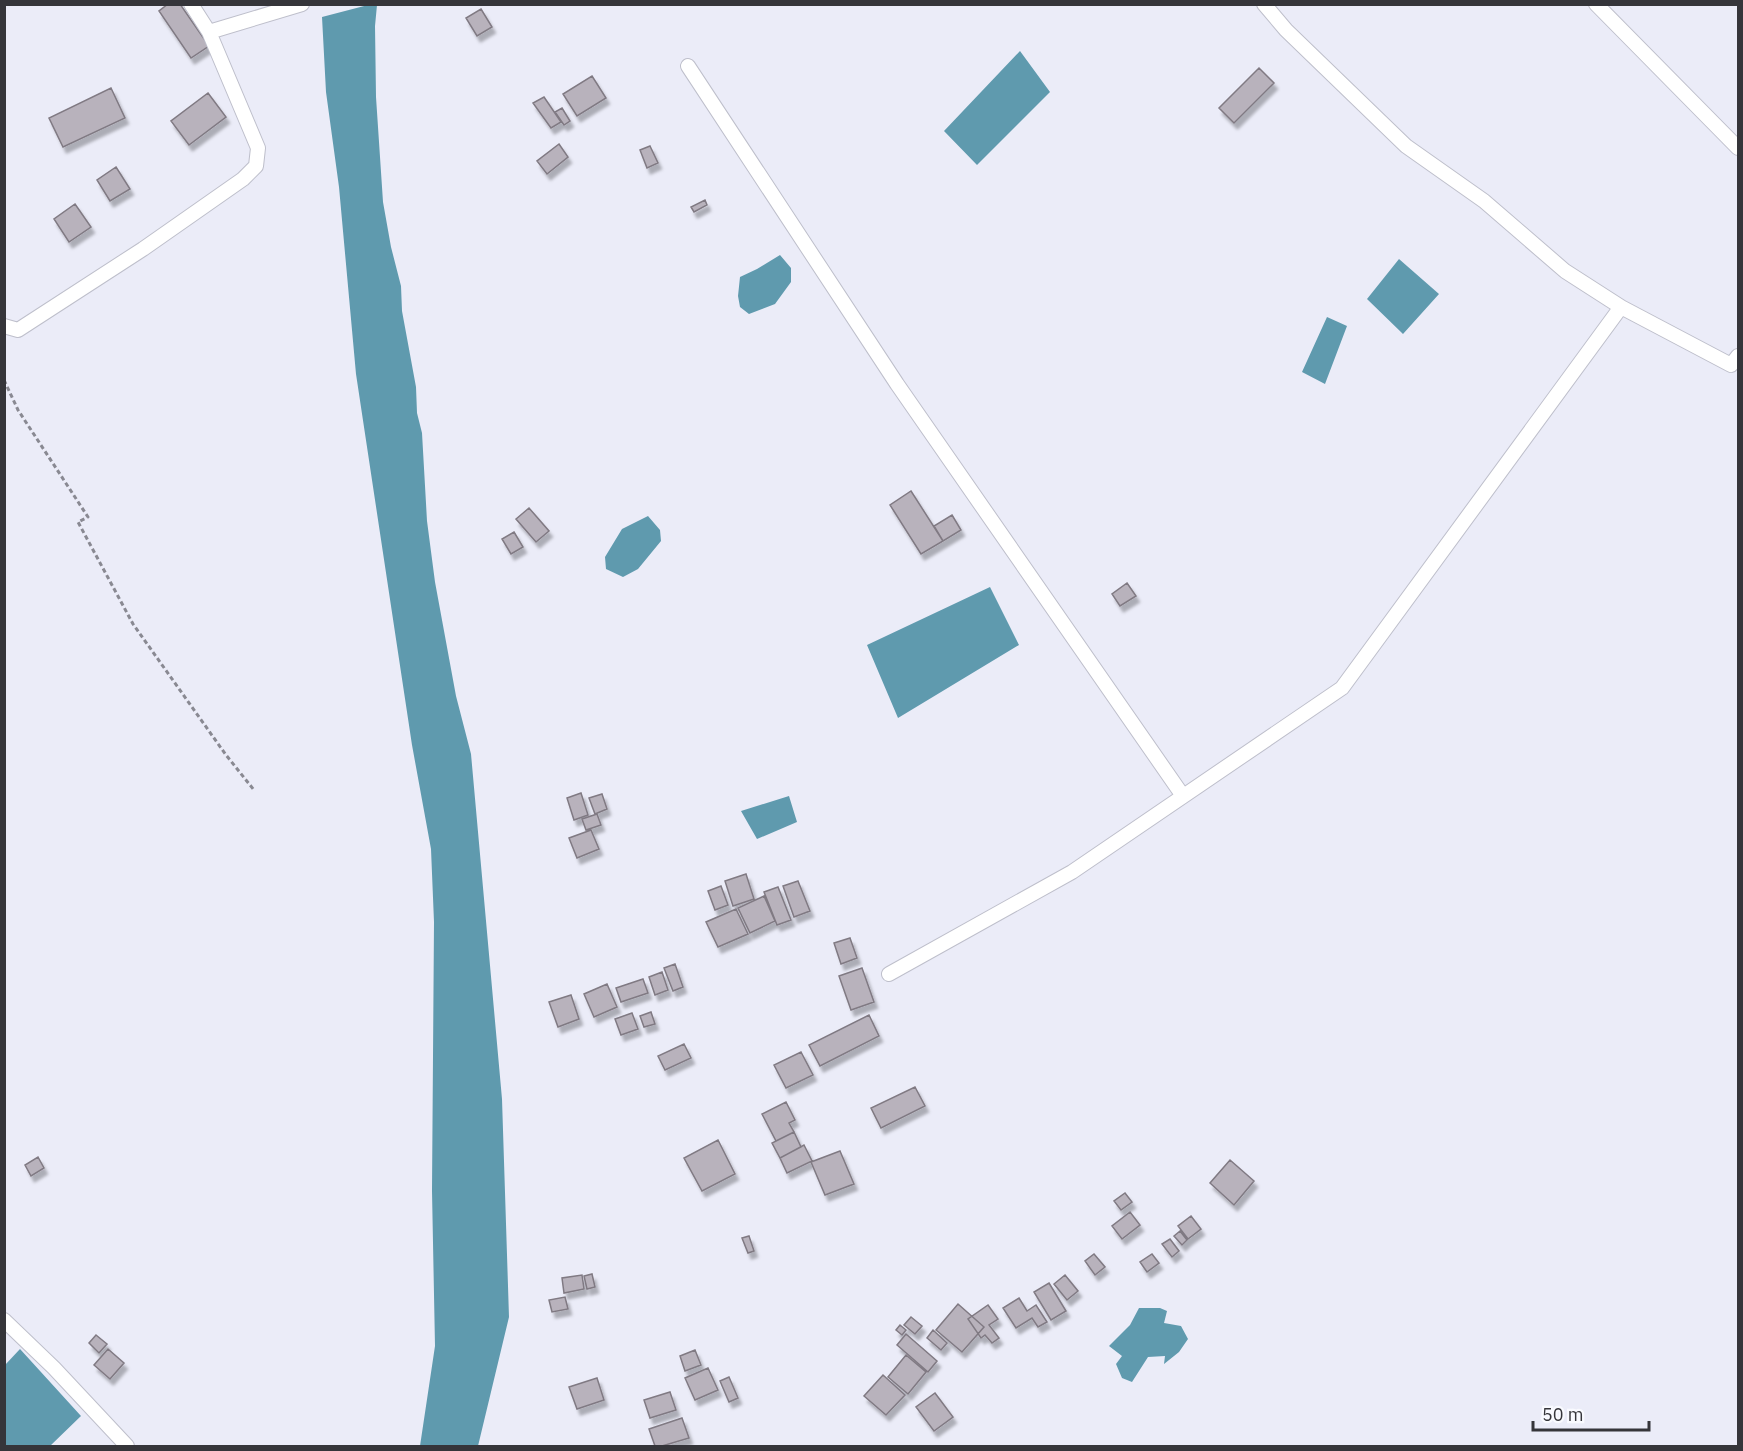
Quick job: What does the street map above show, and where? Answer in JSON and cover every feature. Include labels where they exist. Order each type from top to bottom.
[{"type":"street","points":[[4,326],[18,330],[153,243],[243,179],[256,166],[258,148],[209,32],[191,4]]},
{"type":"street","points":[[1264,4],[1310,53],[1406,146],[1484,201],[1565,271],[1621,307],[1736,362]]},
{"type":"street","points":[[1596,4],[1738,148]]},
{"type":"street","points":[[209,32],[297,6]]},
{"type":"street","points":[[688,66],[897,384],[1183,796]]},
{"type":"street","points":[[889,974],[1072,872],[1342,688],[1621,307]]},
{"type":"street","points":[[4,1320],[54,1368],[127,1446]]},
{"type":"path","points":[[4,380],[18,410],[88,517],[78,522],[133,624],[226,755],[254,790]]},
{"type":"water","points":[[368,5],[377,5],[376,97],[383,202],[401,286],[402,311],[416,387],[417,413],[422,433],[427,521],[435,582],[456,696],[471,754],[502,1099],[509,1317],[478,1446],[420,1446],[435,1346],[432,1191],[434,922],[431,849],[412,745],[356,374],[339,187],[326,92],[322,17]]},
{"type":"water","points":[[1020,51],[1050,92],[977,165],[944,131]]},
{"type":"water","points":[[780,255],[791,268],[791,282],[775,304],[749,314],[740,307],[738,296],[740,277]]},
{"type":"water","points":[[1399,259],[1439,294],[1403,334],[1367,299]]},
{"type":"water","points":[[1327,317],[1347,326],[1325,384],[1302,372]]},
{"type":"water","points":[[648,516],[660,530],[661,541],[638,569],[623,577],[606,569],[605,557],[622,529]]},
{"type":"water","points":[[990,587],[1019,645],[898,718],[867,645]]},
{"type":"water","points":[[789,796],[797,822],[757,839],[741,811]]},
{"type":"water","points":[[1139,1308],[1160,1308],[1167,1311],[1164,1323],[1181,1326],[1188,1339],[1179,1352],[1164,1364],[1165,1356],[1148,1357],[1132,1382],[1122,1378],[1116,1364],[1122,1356],[1109,1346],[1130,1325]]},
{"type":"water","points":[[20,1349],[81,1416],[50,1446],[5,1446],[5,1365]]},
{"type":"building","points":[[168,4],[180,4],[209,46],[191,58],[159,11]]},
{"type":"building","points":[[481,9],[492,27],[477,36],[466,18]]},
{"type":"building","points":[[1259,68],[1274,83],[1234,123],[1219,108]]},
{"type":"building","points":[[592,76],[606,98],[577,116],[563,94]]},
{"type":"building","points":[[111,88],[125,118],[63,147],[49,118]]},
{"type":"building","points":[[208,93],[226,117],[189,145],[171,121]]},
{"type":"building","points":[[544,97],[561,122],[551,128],[533,103]]},
{"type":"building","points":[[562,108],[570,121],[564,125],[555,112]]},
{"type":"building","points":[[559,144],[568,157],[547,174],[537,161]]},
{"type":"building","points":[[650,146],[658,163],[647,168],[640,150]]},
{"type":"building","points":[[116,167],[130,189],[110,201],[97,180]]},
{"type":"building","points":[[705,200],[707,205],[694,212],[691,207]]},
{"type":"building","points":[[75,204],[91,227],[69,242],[54,219]]},
{"type":"building","points":[[911,491],[943,541],[921,554],[890,505]]},
{"type":"building","points":[[529,508],[549,531],[536,542],[516,519]]},
{"type":"building","points":[[952,515],[961,530],[943,541],[934,526]]},
{"type":"building","points":[[514,532],[523,547],[511,554],[502,539]]},
{"type":"building","points":[[1127,583],[1136,596],[1120,606],[1112,594]]},
{"type":"building","points":[[581,793],[588,815],[574,820],[567,798]]},
{"type":"building","points":[[602,794],[607,809],[595,814],[589,798]]},
{"type":"building","points":[[597,814],[601,825],[586,830],[582,819]]},
{"type":"building","points":[[591,830],[599,849],[577,858],[569,838]]},
{"type":"building","points":[[746,874],[754,899],[733,906],[725,881]]},
{"type":"building","points":[[798,881],[810,911],[794,917],[783,886]]},
{"type":"building","points":[[721,886],[728,905],[715,910],[708,891]]},
{"type":"building","points":[[778,887],[791,920],[777,925],[764,892]]},
{"type":"building","points":[[764,896],[775,921],[750,933],[738,908]]},
{"type":"building","points":[[736,909],[748,934],[718,947],[706,922]]},
{"type":"building","points":[[850,938],[857,958],[841,964],[834,943]]},
{"type":"building","points":[[675,964],[683,987],[673,991],[664,968]]},
{"type":"building","points":[[862,968],[874,1002],[851,1010],[839,976]]},
{"type":"building","points":[[662,972],[668,990],[655,995],[649,977]]},
{"type":"building","points":[[643,979],[648,993],[621,1002],[616,988]]},
{"type":"building","points":[[607,984],[617,1007],[594,1017],[584,994]]},
{"type":"building","points":[[571,995],[579,1019],[558,1027],[549,1002]]},
{"type":"building","points":[[651,1012],[655,1024],[644,1027],[640,1016]]},
{"type":"building","points":[[632,1013],[638,1029],[621,1035],[615,1019]]},
{"type":"building","points":[[869,1015],[879,1036],[820,1066],[809,1045]]},
{"type":"building","points":[[684,1044],[691,1058],[665,1070],[658,1056]]},
{"type":"building","points":[[801,1052],[813,1075],[786,1088],[774,1065]]},
{"type":"building","points":[[915,1087],[925,1106],[881,1128],[871,1108]]},
{"type":"building","points":[[786,1102],[795,1120],[789,1123],[794,1132],[776,1141],[762,1114]]},
{"type":"building","points":[[794,1132],[801,1147],[780,1158],[772,1143]]},
{"type":"building","points":[[718,1140],[735,1174],[702,1191],[684,1158]]},
{"type":"building","points":[[804,1145],[812,1161],[787,1173],[780,1158]]},
{"type":"building","points":[[840,1151],[854,1184],[825,1195],[811,1162]]},
{"type":"building","points":[[38,1157],[44,1168],[31,1176],[25,1165]]},
{"type":"building","points":[[1230,1160],[1254,1181],[1234,1205],[1210,1183]]},
{"type":"building","points":[[1125,1193],[1132,1202],[1121,1210],[1114,1201]]},
{"type":"building","points":[[1130,1212],[1140,1225],[1122,1239],[1112,1226]]},
{"type":"building","points":[[1191,1216],[1201,1229],[1188,1239],[1178,1226]]},
{"type":"building","points":[[1180,1231],[1187,1240],[1182,1245],[1174,1236]]},
{"type":"building","points":[[749,1236],[754,1251],[748,1253],[742,1238]]},
{"type":"building","points":[[1170,1239],[1179,1251],[1172,1257],[1162,1244]]},
{"type":"building","points":[[1094,1254],[1105,1267],[1095,1275],[1085,1261]]},
{"type":"building","points":[[1152,1254],[1159,1263],[1147,1272],[1140,1262]]},
{"type":"building","points":[[592,1274],[595,1287],[587,1289],[584,1276]]},
{"type":"building","points":[[582,1275],[584,1289],[564,1293],[562,1278]]},
{"type":"building","points":[[1065,1275],[1078,1291],[1067,1300],[1054,1284]]},
{"type":"building","points":[[1049,1283],[1066,1311],[1051,1320],[1034,1292]]},
{"type":"building","points":[[565,1297],[568,1309],[552,1312],[549,1300]]},
{"type":"building","points":[[1019,1298],[1027,1311],[1036,1305],[1047,1322],[1038,1327],[1032,1318],[1016,1328],[1003,1308]]},
{"type":"building","points":[[958,1304],[984,1327],[962,1352],[936,1330]]},
{"type":"building","points":[[988,1305],[998,1319],[989,1325],[999,1338],[992,1343],[985,1335],[981,1338],[968,1319]]},
{"type":"building","points":[[911,1317],[922,1326],[915,1334],[904,1325]]},
{"type":"building","points":[[900,1325],[906,1330],[902,1335],[896,1330]]},
{"type":"building","points":[[933,1330],[947,1343],[941,1350],[927,1338]]},
{"type":"building","points":[[906,1334],[937,1361],[928,1372],[897,1345]]},
{"type":"building","points":[[96,1335],[107,1344],[99,1353],[89,1343]]},
{"type":"building","points":[[108,1349],[124,1363],[110,1379],[94,1365]]},
{"type":"building","points":[[695,1350],[701,1365],[685,1371],[680,1356]]},
{"type":"building","points":[[906,1355],[926,1372],[908,1394],[888,1377]]},
{"type":"building","points":[[708,1368],[718,1390],[695,1400],[685,1378]]},
{"type":"building","points":[[883,1375],[905,1395],[886,1415],[864,1396]]},
{"type":"building","points":[[729,1377],[738,1398],[729,1402],[720,1381]]},
{"type":"building","points":[[597,1378],[604,1400],[577,1409],[569,1387]]},
{"type":"building","points":[[670,1392],[676,1410],[650,1418],[644,1400]]},
{"type":"building","points":[[935,1393],[953,1417],[934,1431],[916,1407]]},
{"type":"building","points":[[682,1418],[689,1438],[655,1446],[649,1429]]}]
